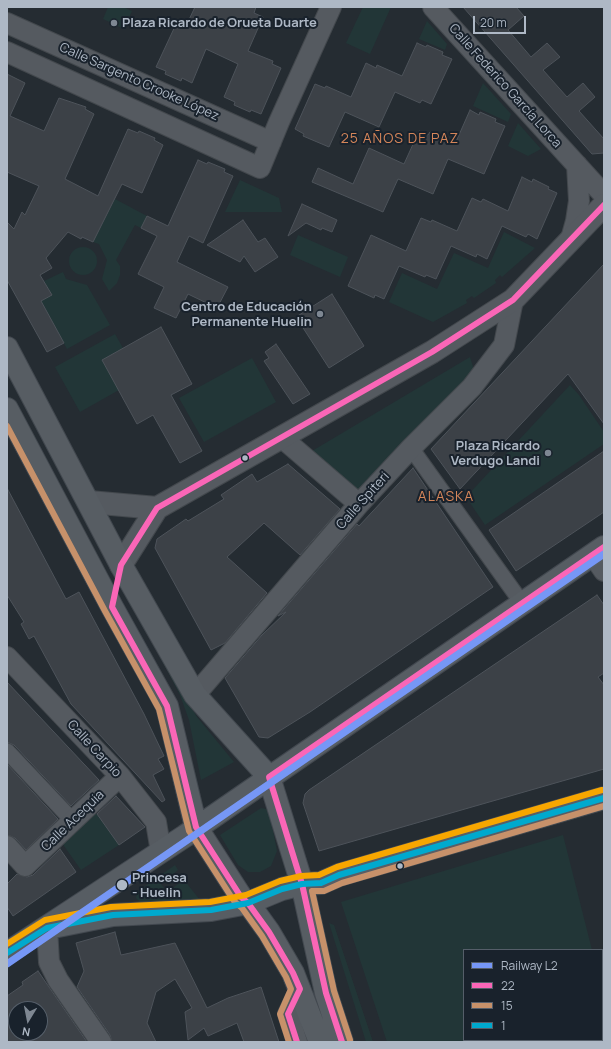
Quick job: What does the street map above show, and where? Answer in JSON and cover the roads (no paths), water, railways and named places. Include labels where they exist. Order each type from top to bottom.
[{"type":"main road","points":[[7,348],[90,502],[121,565],[195,695],[269,777],[302,884],[326,993],[342,1042]]},
{"type":"main road","points":[[7,409],[112,607],[167,706],[196,827],[241,897],[248,903],[285,959],[300,989],[320,1042]]},
{"type":"main road","points":[[7,953],[161,852],[522,603],[600,557]]},
{"type":"main road","points":[[112,607],[121,565]]},
{"type":"main road","points":[[47,928],[113,915],[211,910],[248,903],[282,889],[302,884],[321,883],[339,876],[604,798]]},
{"type":"street","points":[[271,142],[331,7]]},
{"type":"street","name":"Calle Federico García Lorca","points":[[433,7],[604,195]]},
{"type":"street","name":"Calle Sargento Crooke López","points":[[7,23],[271,142],[260,168],[7,52]]},
{"type":"street","points":[[571,239],[576,222],[579,201],[577,165]]},
{"type":"street","points":[[121,565],[157,508],[432,352],[513,300],[604,205]]},
{"type":"street","name":"Calle Spiteri","points":[[195,695],[359,504],[410,448],[472,387],[504,345],[513,300]]},
{"type":"street","points":[[280,437],[359,504]]},
{"type":"street","points":[[410,448],[522,603]]},
{"type":"street","points":[[90,502],[157,508]]},
{"type":"street","name":"Calle Carpio","points":[[7,658],[120,776],[156,822],[161,852]]},
{"type":"street","points":[[7,751],[73,822]]},
{"type":"street","name":"Calle Acequia","points":[[7,846],[25,866],[120,776]]},
{"type":"street","points":[[47,928],[49,962],[58,980],[101,1042]]},
{"type":"street","points":[[297,1042],[288,1014],[300,989]]},
{"type":"rail line","name":"L2","points":[[7,964],[604,554]]},
{"type":"place","name":"Plaza Ricardo de Orueta Duarte","points":[[114,23]]},
{"type":"place","name":"Centro de Educación Permanente Huelin","points":[[320,314]]},
{"type":"place","name":"Plaza Ricardo Verdugo Landi","points":[[548,453]]},
{"type":"place","name":"Princesa - Huelin","points":[[122,885]]},
{"type":"district","name":"25 AÑOS DE PAZ","points":[[400,139]]},
{"type":"district","name":"ALASKA","points":[[446,497]]}]
